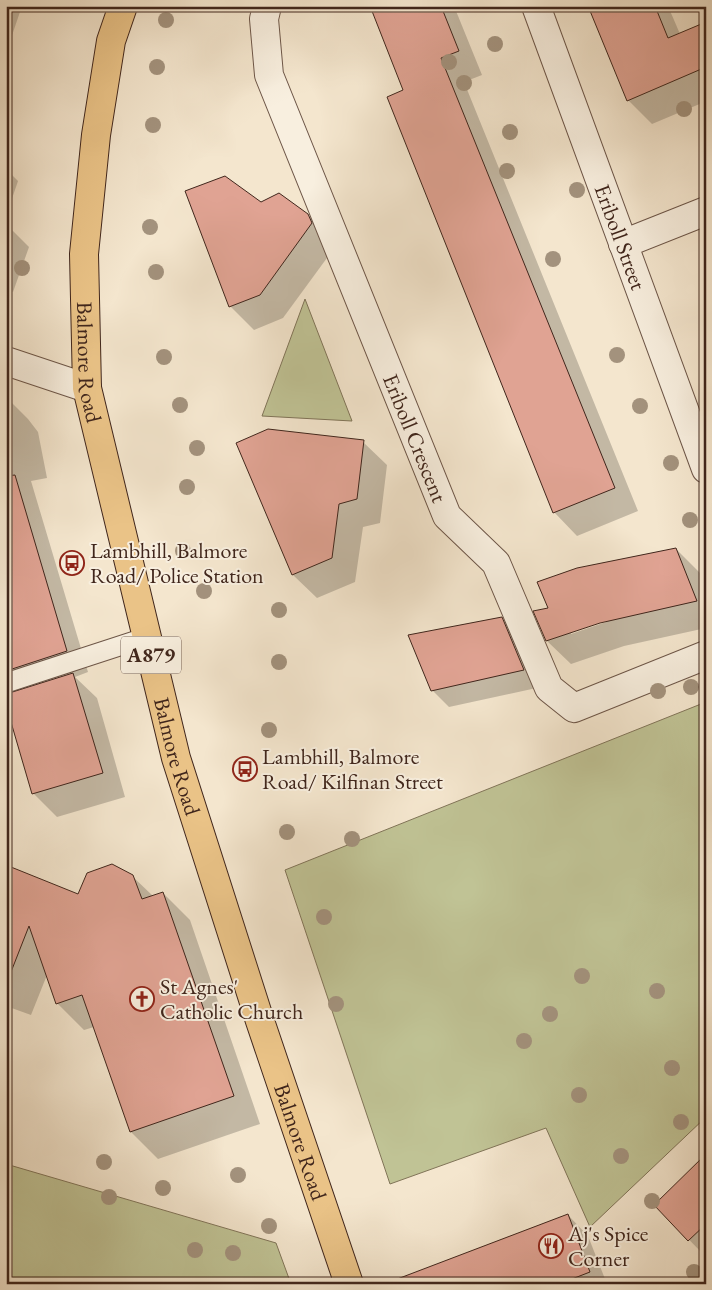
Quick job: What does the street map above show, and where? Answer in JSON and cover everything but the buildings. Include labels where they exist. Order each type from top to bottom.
[{"type":"main road","name":"Balmore Road","points":[[123,6],[111,41],[103,88],[96,135],[84,254],[87,388],[176,758],[260,1021],[349,1284]]},
{"type":"street","name":"Eriboll Crescent","points":[[267,6],[264,19],[269,75],[447,516],[496,563],[548,688],[574,708],[706,655]]},
{"type":"street","name":"Eriboll Street","points":[[536,6],[706,469]]},
{"type":"street","points":[[623,244],[706,211]]},
{"type":"street","points":[[6,361],[87,388]]},
{"type":"lane","points":[[6,683],[147,637]]},
{"type":"green space","points":[[305,299],[352,421],[262,416]]},
{"type":"green space","points":[[706,702],[706,1117],[590,1227],[546,1128],[390,1184],[285,870]]},
{"type":"green space","points":[[6,1164],[276,1243],[291,1284],[6,1284]]},
{"type":"place","name":"Lambhill, Balmore Road/ Police Station","points":[[72,563]]},
{"type":"place","name":"Lambhill, Balmore Road/ Kilfinan Street","points":[[245,769]]},
{"type":"place","name":"St Agnes' Catholic Church","points":[[142,999]]},
{"type":"place","name":"Aj's Spice Corner","points":[[551,1246]]}]
